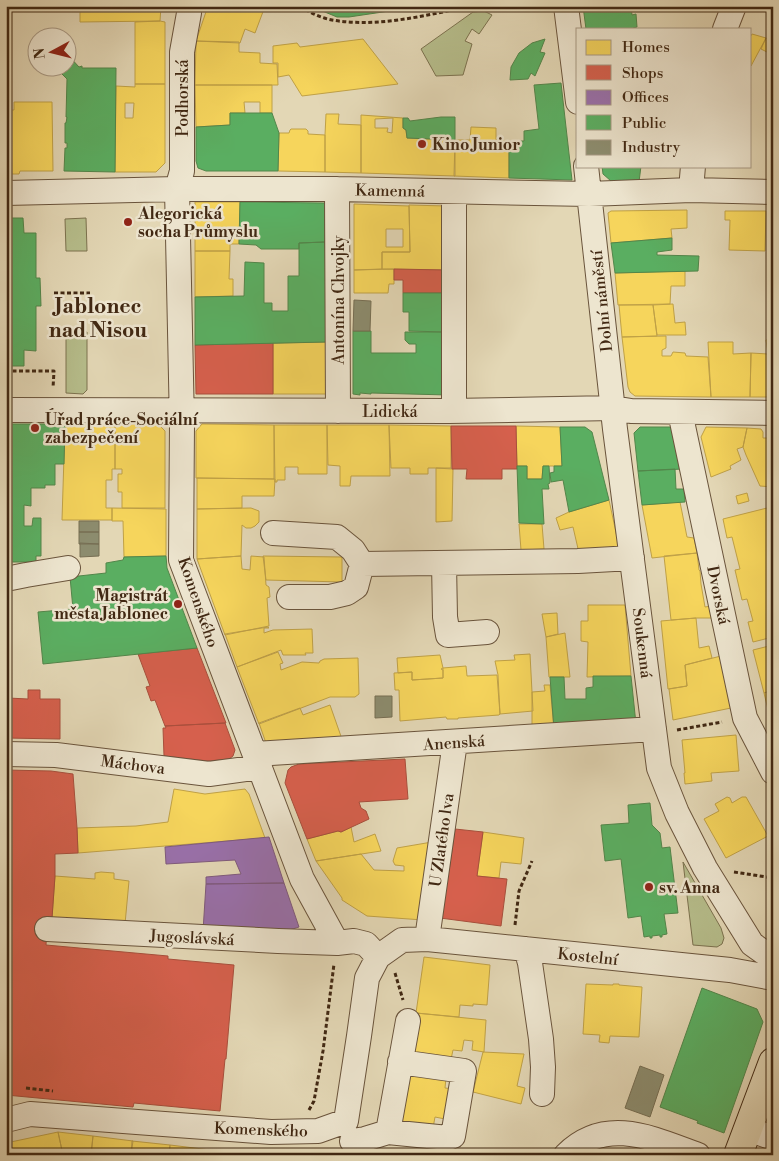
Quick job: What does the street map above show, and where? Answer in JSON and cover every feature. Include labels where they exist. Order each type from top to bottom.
[{"type":"main road","points":[[738,1155],[760,1133],[773,1062]]},
{"type":"street","name":"Podhorská","points":[[177,189],[182,171],[182,52],[189,6]]},
{"type":"street","points":[[566,6],[576,86]]},
{"type":"street","points":[[725,28],[734,6]]},
{"type":"street","name":"Dolní náměstí","points":[[586,168],[613,408]]},
{"type":"street","points":[[691,190],[693,168]]},
{"type":"street","name":"Kamenná","points":[[6,192],[177,189],[337,189],[589,194],[691,190],[773,192]]},
{"type":"street","name":"Komenského","points":[[177,189],[182,425],[181,560],[302,879],[337,943]]},
{"type":"street","name":"Antonína Chvojky","points":[[337,189],[338,411]]},
{"type":"street","points":[[454,192],[454,411]]},
{"type":"street","name":"Lidická","points":[[6,410],[454,411],[613,408],[631,411],[773,413]]},
{"type":"street","name":"Soukenná","points":[[613,408],[632,558],[662,730],[659,768],[677,813],[705,868],[752,944],[773,959]]},
{"type":"street","name":"Dvorská","points":[[680,412],[745,718],[773,772]]},
{"type":"street","points":[[273,532],[337,537],[353,550],[362,564],[356,587],[346,593],[330,597],[289,597]]},
{"type":"street","points":[[362,564],[578,561],[632,558]]},
{"type":"street","points":[[444,563],[445,617],[448,635],[487,632]]},
{"type":"street","points":[[6,579],[68,568]]},
{"type":"street","name":"Anenská","points":[[258,761],[455,742],[662,730]]},
{"type":"street","name":"U Zlatého lva","points":[[428,939],[455,742]]},
{"type":"street","name":"Máchova","points":[[6,754],[56,755],[210,774],[258,761]]},
{"type":"street","name":"Jugoslávská","points":[[47,929],[278,942],[337,943]]},
{"type":"street","name":"Kostelní","points":[[378,957],[402,940],[428,939],[730,970],[773,978]]},
{"type":"street","points":[[337,943],[354,941],[366,944],[378,957],[367,978],[359,1036],[349,1139]]},
{"type":"street","points":[[519,949],[530,963],[541,1039],[542,1094]]},
{"type":"street","points":[[400,1062],[464,1071],[453,1136],[448,1138],[388,1132],[400,1062],[408,1021]]},
{"type":"street","name":"Komenského","points":[[6,1120],[30,1114],[271,1132],[318,1132],[349,1139],[365,1139],[388,1132]]},
{"type":"street","points":[[566,1155],[587,1139],[606,1134],[627,1133],[646,1136],[698,1155]]},
{"type":"path","points":[[300,6],[330,20],[369,23],[404,19],[472,6]]},
{"type":"path","points":[[54,293],[90,293]]},
{"type":"path","points":[[6,371],[54,371],[53,389]]},
{"type":"path","points":[[662,730],[745,718]]},
{"type":"path","points":[[519,949],[519,891],[532,861]]},
{"type":"path","points":[[729,872],[773,878]]},
{"type":"path","points":[[309,1110],[314,1101],[323,1052],[337,943]]},
{"type":"green space","points":[[484,11],[492,15],[479,34],[472,29],[465,41],[472,44],[463,75],[436,76],[421,49],[473,12]]},
{"type":"green space","points":[[86,218],[87,251],[66,251],[65,219]]},
{"type":"green space","points":[[66,332],[87,332],[87,390],[83,394],[66,393]]},
{"type":"green space","points":[[683,862],[721,928],[724,938],[722,944],[717,947],[693,945]]},
{"type":"building: Homes","points":[[80,6],[161,6],[160,21],[80,22]]},
{"type":"building: Homes","points":[[208,6],[258,6],[264,9],[255,33],[245,29],[240,43],[196,41]]},
{"type":"building: Homes","points":[[135,22],[165,22],[165,84],[135,84]]},
{"type":"building: Homes","points":[[752,34],[766,38],[752,64]]},
{"type":"building: Homes","points":[[766,38],[773,41],[773,55],[761,49]]},
{"type":"building: Homes","points":[[363,39],[398,84],[302,96],[289,75],[278,77],[278,63],[273,63],[273,46],[297,43],[300,47]]},
{"type":"building: Homes","points":[[196,41],[239,42],[239,52],[260,53],[260,63],[277,64],[278,85],[195,85]]},
{"type":"building: Homes","points":[[135,84],[165,84],[165,163],[156,172],[115,172],[116,86],[135,87]],"holes":[[[125,103],[134,103],[133,118],[125,118]]]},
{"type":"building: Homes","points":[[195,85],[272,85],[272,113],[260,113],[260,102],[244,102],[245,113],[230,113],[230,125],[196,127]]},
{"type":"building: Homes","points":[[14,102],[52,102],[53,171],[20,171],[19,174],[6,174],[6,110],[14,110]]},
{"type":"building: Homes","points":[[326,114],[339,114],[338,124],[361,125],[361,173],[325,172]]},
{"type":"building: Homes","points":[[361,115],[403,118],[403,128],[406,130],[407,138],[455,140],[455,176],[361,173]],"holes":[[[393,118],[392,133],[387,132],[388,128],[375,128],[375,119]]]},
{"type":"building: Homes","points":[[471,127],[496,128],[496,140],[509,141],[509,178],[454,176],[455,140],[470,140]]},
{"type":"building: Homes","points":[[291,129],[306,129],[308,134],[325,135],[325,172],[278,171],[279,133],[289,133]]},
{"type":"building: Homes","points":[[195,202],[240,202],[239,244],[230,244],[230,251],[195,251]]},
{"type":"building: Homes","points":[[354,204],[409,206],[410,252],[382,252],[382,269],[354,270]],"holes":[[[386,229],[403,229],[403,247],[386,247]]]},
{"type":"building: Homes","points":[[409,205],[446,206],[446,270],[382,269],[382,252],[410,252]]},
{"type":"building: Homes","points":[[687,210],[687,228],[671,229],[672,238],[611,243],[608,213],[611,211]]},
{"type":"building: Homes","points":[[725,211],[766,211],[765,251],[729,250],[730,220],[725,220]]},
{"type":"building: Homes","points":[[195,251],[230,251],[229,279],[233,279],[233,296],[195,297]]},
{"type":"building: Homes","points":[[394,269],[394,284],[389,284],[388,293],[354,293],[354,270]]},
{"type":"building: Homes","points":[[685,271],[685,286],[671,286],[670,304],[618,305],[615,273]]},
{"type":"building: Homes","points":[[673,304],[675,323],[685,322],[686,335],[657,335],[653,305]]},
{"type":"building: Homes","points":[[619,305],[653,305],[657,336],[622,337]]},
{"type":"building: Homes","points":[[666,336],[666,348],[662,350],[662,356],[671,356],[673,352],[685,353],[686,356],[708,357],[711,397],[635,396],[630,392],[622,337]]},
{"type":"building: Homes","points":[[773,339],[773,397],[750,397],[751,353],[768,354],[766,340]]},
{"type":"building: Homes","points":[[327,342],[327,394],[273,394],[273,343]]},
{"type":"building: Homes","points":[[708,342],[733,342],[733,354],[751,353],[750,397],[711,397]]},
{"type":"building: Homes","points":[[65,424],[115,424],[115,469],[112,469],[112,480],[106,480],[106,508],[112,508],[112,520],[62,520]]},
{"type":"building: Homes","points":[[115,424],[158,424],[165,431],[165,508],[122,508],[122,492],[118,492],[118,474],[122,474],[122,469],[115,469]]},
{"type":"building: Homes","points":[[202,424],[274,425],[274,479],[196,478],[196,431]]},
{"type":"building: Homes","points":[[274,425],[327,425],[327,474],[298,474],[298,467],[285,467],[285,480],[277,480],[275,482]]},
{"type":"building: Homes","points":[[327,425],[389,425],[390,476],[351,476],[350,486],[340,486],[340,466],[328,465]]},
{"type":"building: Homes","points":[[389,425],[451,426],[451,468],[428,468],[428,474],[410,474],[410,468],[391,468]]},
{"type":"building: Homes","points":[[516,426],[560,427],[562,466],[543,466],[542,479],[527,479],[527,466],[517,466]]},
{"type":"building: Homes","points":[[706,427],[747,428],[743,447],[737,449],[741,460],[730,466],[731,469],[711,477],[701,437]]},
{"type":"building: Homes","points":[[747,428],[761,429],[763,438],[773,438],[773,487],[760,486],[746,455],[743,447]]},
{"type":"building: Homes","points":[[436,468],[453,469],[452,521],[436,522]]},
{"type":"building: Homes","points":[[197,478],[275,479],[274,496],[242,496],[242,508],[197,509]]},
{"type":"building: Homes","points":[[747,493],[749,501],[738,504],[736,496]]},
{"type":"building: Homes","points":[[609,500],[620,551],[579,553],[573,527],[560,530],[556,518],[569,512]]},
{"type":"building: Homes","points":[[680,502],[687,537],[694,538],[697,553],[652,558],[642,505]]},
{"type":"building: Homes","points":[[112,508],[166,509],[166,556],[124,557],[123,521],[112,521]]},
{"type":"building: Homes","points":[[251,508],[259,511],[259,522],[251,528],[246,528],[242,525],[241,556],[197,559],[197,509]]},
{"type":"building: Homes","points":[[767,508],[773,531],[773,637],[753,642],[748,622],[753,621],[747,599],[742,600],[735,570],[740,569],[732,537],[727,538],[723,519]]},
{"type":"building: Homes","points":[[519,524],[542,524],[544,549],[521,550]]},
{"type":"building: Homes","points":[[697,553],[705,607],[711,606],[713,618],[671,620],[664,556]]},
{"type":"building: Homes","points":[[241,556],[242,569],[250,570],[251,556],[264,557],[266,585],[269,587],[270,597],[267,598],[269,626],[225,635],[197,559]]},
{"type":"building: Homes","points":[[263,556],[342,557],[342,582],[266,580]]},
{"type":"building: Homes","points":[[588,605],[625,605],[631,676],[587,677],[588,642],[581,641],[581,621],[588,621]]},
{"type":"building: Homes","points":[[557,613],[558,634],[546,637],[542,614]]},
{"type":"building: Homes","points":[[696,618],[699,648],[709,646],[712,658],[685,665],[687,686],[668,689],[661,621]]},
{"type":"building: Homes","points":[[268,627],[264,628],[264,633],[273,630],[312,629],[313,653],[305,653],[306,655],[283,655],[281,650],[237,667],[225,634]]},
{"type":"building: Homes","points":[[565,633],[570,677],[549,677],[546,637]]},
{"type":"building: Homes","points":[[773,645],[773,690],[764,693],[753,650]]},
{"type":"building: Homes","points":[[278,652],[283,663],[280,664],[281,670],[302,662],[319,663],[324,659],[358,658],[359,694],[355,697],[330,697],[259,724],[237,667]]},
{"type":"building: Homes","points":[[530,654],[533,711],[500,714],[498,675],[495,661],[515,660],[514,655]]},
{"type":"building: Homes","points":[[440,655],[443,678],[412,680],[412,672],[398,673],[397,658]]},
{"type":"building: Homes","points":[[721,656],[731,708],[673,720],[669,689],[687,686],[685,665]]},
{"type":"building: Homes","points":[[466,666],[467,676],[497,675],[499,715],[458,719],[447,719],[446,717],[400,721],[399,690],[395,690],[394,673],[412,672],[412,680],[443,678],[443,668]]},
{"type":"building: Homes","points":[[544,685],[550,685],[554,729],[532,730],[532,692],[545,691]]},
{"type":"building: Homes","points":[[773,690],[773,721],[771,722],[764,693]]},
{"type":"building: Homes","points":[[330,705],[343,742],[267,746],[259,723],[300,708],[303,715]]},
{"type":"building: Homes","points":[[736,735],[739,771],[711,773],[712,781],[685,784],[682,740]]},
{"type":"building: Homes","points":[[174,789],[205,794],[245,789],[249,794],[265,838],[78,853],[77,828],[136,826],[168,822]]},
{"type":"building: Homes","points":[[727,797],[730,798],[732,803],[742,797],[746,797],[768,836],[726,858],[704,819],[719,811],[715,804]]},
{"type":"building: Homes","points":[[351,827],[354,842],[375,834],[381,851],[316,861],[307,839],[338,831],[341,832]]},
{"type":"building: Homes","points":[[483,832],[524,838],[521,864],[501,862],[499,878],[477,876]]},
{"type":"building: Homes","points":[[432,842],[423,920],[367,916],[342,900],[316,861],[361,854],[374,870],[404,871],[404,866],[395,865],[393,861],[397,848]]},
{"type":"building: Homes","points":[[95,873],[114,873],[114,879],[129,881],[125,924],[52,918],[55,876],[95,879]]},
{"type":"building: Homes","points":[[424,957],[490,965],[487,1005],[460,1005],[459,1017],[416,1013]]},
{"type":"building: Homes","points":[[586,984],[619,984],[642,987],[639,1037],[610,1036],[609,1043],[599,1042],[600,1035],[583,1034]]},
{"type":"building: Homes","points":[[416,1013],[486,1020],[484,1052],[472,1050],[473,1041],[464,1040],[462,1051],[453,1050],[450,1064],[408,1056]]},
{"type":"building: Homes","points":[[483,1052],[524,1054],[517,1086],[525,1088],[521,1104],[473,1092]]},
{"type":"building: Homes","points":[[406,1070],[446,1078],[445,1088],[455,1089],[450,1120],[435,1117],[433,1128],[397,1121]]},
{"type":"building: Homes","points":[[58,1132],[63,1155],[6,1155],[6,1143]]},
{"type":"building: Homes","points":[[58,1132],[93,1136],[91,1155],[63,1155]]},
{"type":"building: Homes","points":[[93,1136],[133,1141],[131,1155],[91,1155]]},
{"type":"building: Homes","points":[[132,1141],[170,1145],[169,1155],[131,1155]]},
{"type":"building: Homes","points":[[170,1145],[219,1151],[218,1155],[169,1155]]},
{"type":"building: Homes","points":[[219,1151],[251,1155],[218,1155]]},
{"type":"building: Shops","points":[[394,269],[446,270],[446,293],[403,293],[403,280],[394,280]]},
{"type":"building: Shops","points":[[273,343],[273,394],[196,394],[195,345]]},
{"type":"building: Shops","points":[[451,426],[516,426],[517,469],[502,469],[502,479],[466,479],[467,469],[452,469]]},
{"type":"building: Shops","points":[[197,648],[226,723],[165,726],[155,700],[151,701],[146,687],[150,686],[138,654]]},
{"type":"building: Shops","points":[[28,690],[40,690],[40,699],[60,699],[60,739],[7,738],[8,698],[28,699]]},
{"type":"building: Shops","points":[[225,723],[235,750],[233,756],[229,759],[208,761],[164,756],[163,728],[166,728],[165,726]]},
{"type":"building: Shops","points":[[405,759],[408,799],[359,802],[369,819],[341,832],[338,831],[307,839],[285,783],[288,770],[291,767],[299,764]]},
{"type":"building: Shops","points":[[6,770],[51,771],[73,774],[78,853],[55,854],[52,918],[47,927],[46,945],[168,956],[168,959],[234,965],[220,1111],[134,1103],[133,1107],[6,1095]]},
{"type":"building: Shops","points":[[455,829],[483,832],[477,876],[507,879],[501,926],[440,918],[446,871],[449,871]]},
{"type":"building: Offices","points":[[269,837],[284,883],[206,884],[206,877],[241,874],[235,860],[166,864],[165,847]]},
{"type":"building: Offices","points":[[284,883],[299,927],[270,936],[203,931],[206,884]]},
{"type":"building: Public","points":[[315,6],[423,6],[349,17],[337,17]]},
{"type":"building: Public","points":[[583,6],[631,6],[632,15],[636,14],[637,27],[586,28]]},
{"type":"building: Public","points":[[545,39],[540,52],[545,53],[535,76],[531,73],[528,79],[510,80],[511,67],[519,53],[532,43]]},
{"type":"building: Public","points":[[78,66],[82,66],[82,68],[116,68],[115,172],[64,171],[65,148],[67,148],[67,143],[65,143],[65,123],[67,117],[67,79],[78,78]]},
{"type":"building: Public","points":[[561,83],[572,180],[509,178],[509,141],[524,141],[524,131],[539,129],[534,85]]},
{"type":"building: Public","points":[[230,113],[272,113],[279,133],[278,171],[206,171],[198,168],[196,161],[196,127],[230,125]]},
{"type":"building: Public","points":[[455,117],[455,140],[407,138],[406,130],[403,128],[403,118],[408,118],[410,121]]},
{"type":"building: Public","points":[[602,168],[641,168],[639,182],[611,181],[603,174]]},
{"type":"building: Public","points":[[240,202],[325,203],[325,242],[299,243],[299,249],[261,249],[256,245],[239,244]]},
{"type":"building: Public","points":[[6,218],[23,218],[24,233],[36,233],[36,278],[40,278],[41,306],[36,306],[36,351],[24,350],[24,366],[6,366]]},
{"type":"building: Public","points":[[672,238],[672,250],[657,252],[657,255],[699,256],[698,271],[615,273],[611,243]]},
{"type":"building: Public","points":[[325,242],[327,342],[195,345],[195,297],[244,296],[245,262],[264,263],[264,303],[272,303],[272,311],[288,311],[288,276],[299,276],[299,243]]},
{"type":"building: Public","points":[[403,293],[446,293],[446,332],[409,331],[409,312],[403,312]]},
{"type":"building: Public","points":[[353,331],[371,331],[371,353],[416,353],[416,344],[409,344],[405,340],[405,332],[446,332],[448,395],[353,394]]},
{"type":"building: Public","points":[[6,424],[65,424],[64,464],[55,464],[55,485],[45,485],[45,488],[31,488],[31,506],[24,505],[24,526],[32,526],[33,518],[41,518],[41,556],[36,556],[36,562],[6,562]]},
{"type":"building: Public","points":[[560,427],[585,427],[592,432],[609,500],[569,512],[563,480],[551,482],[550,473],[554,472],[554,466],[562,466]]},
{"type":"building: Public","points":[[640,427],[674,427],[683,469],[638,471],[634,433]]},
{"type":"building: Public","points":[[517,466],[527,466],[527,479],[542,479],[543,466],[549,466],[549,489],[542,489],[544,524],[519,523]]},
{"type":"building: Public","points":[[675,469],[676,489],[684,489],[685,502],[642,505],[638,471]]},
{"type":"building: Public","points":[[166,556],[167,568],[197,648],[43,664],[38,612],[73,609],[70,577],[106,573],[106,563],[123,560],[124,557]]},
{"type":"building: Public","points":[[593,676],[631,676],[636,724],[554,729],[550,677],[564,677],[565,699],[586,699],[586,688],[593,687]]},
{"type":"building: Public","name":"sv. Anna","points":[[650,803],[652,825],[660,833],[662,848],[670,847],[678,913],[664,914],[667,934],[662,935],[662,937],[660,935],[652,936],[652,938],[650,936],[644,937],[641,916],[628,918],[621,859],[605,861],[601,825],[629,823],[628,805]]},
{"type":"building: Public","points":[[702,988],[757,1009],[763,1022],[724,1133],[660,1107]]},
{"type":"building: Industry","points":[[354,300],[371,301],[370,331],[353,331]]},
{"type":"building: Industry","points":[[79,521],[99,521],[99,532],[79,532]]},
{"type":"building: Industry","points":[[79,532],[99,532],[99,544],[79,544]]},
{"type":"building: Industry","points":[[80,543],[99,544],[99,556],[80,557]]},
{"type":"building: Industry","points":[[375,696],[392,696],[392,717],[375,718]]},
{"type":"building: Industry","points":[[640,1066],[664,1075],[650,1117],[625,1108]]},
{"type":"place","name":"Kino Junior","points":[[422,144]]},
{"type":"place","name":"Alegorická socha Průmyslu","points":[[128,222]]},
{"type":"place","name":"Úřad práce-Sociální zabezpečení","points":[[35,428]]},
{"type":"place","name":"Magistrát města Jablonec","points":[[178,604]]},
{"type":"place","name":"sv. Anna","points":[[649,887]]},
{"type":"district","name":"Jablonec nad Nisou","points":[[98,318]]}]
